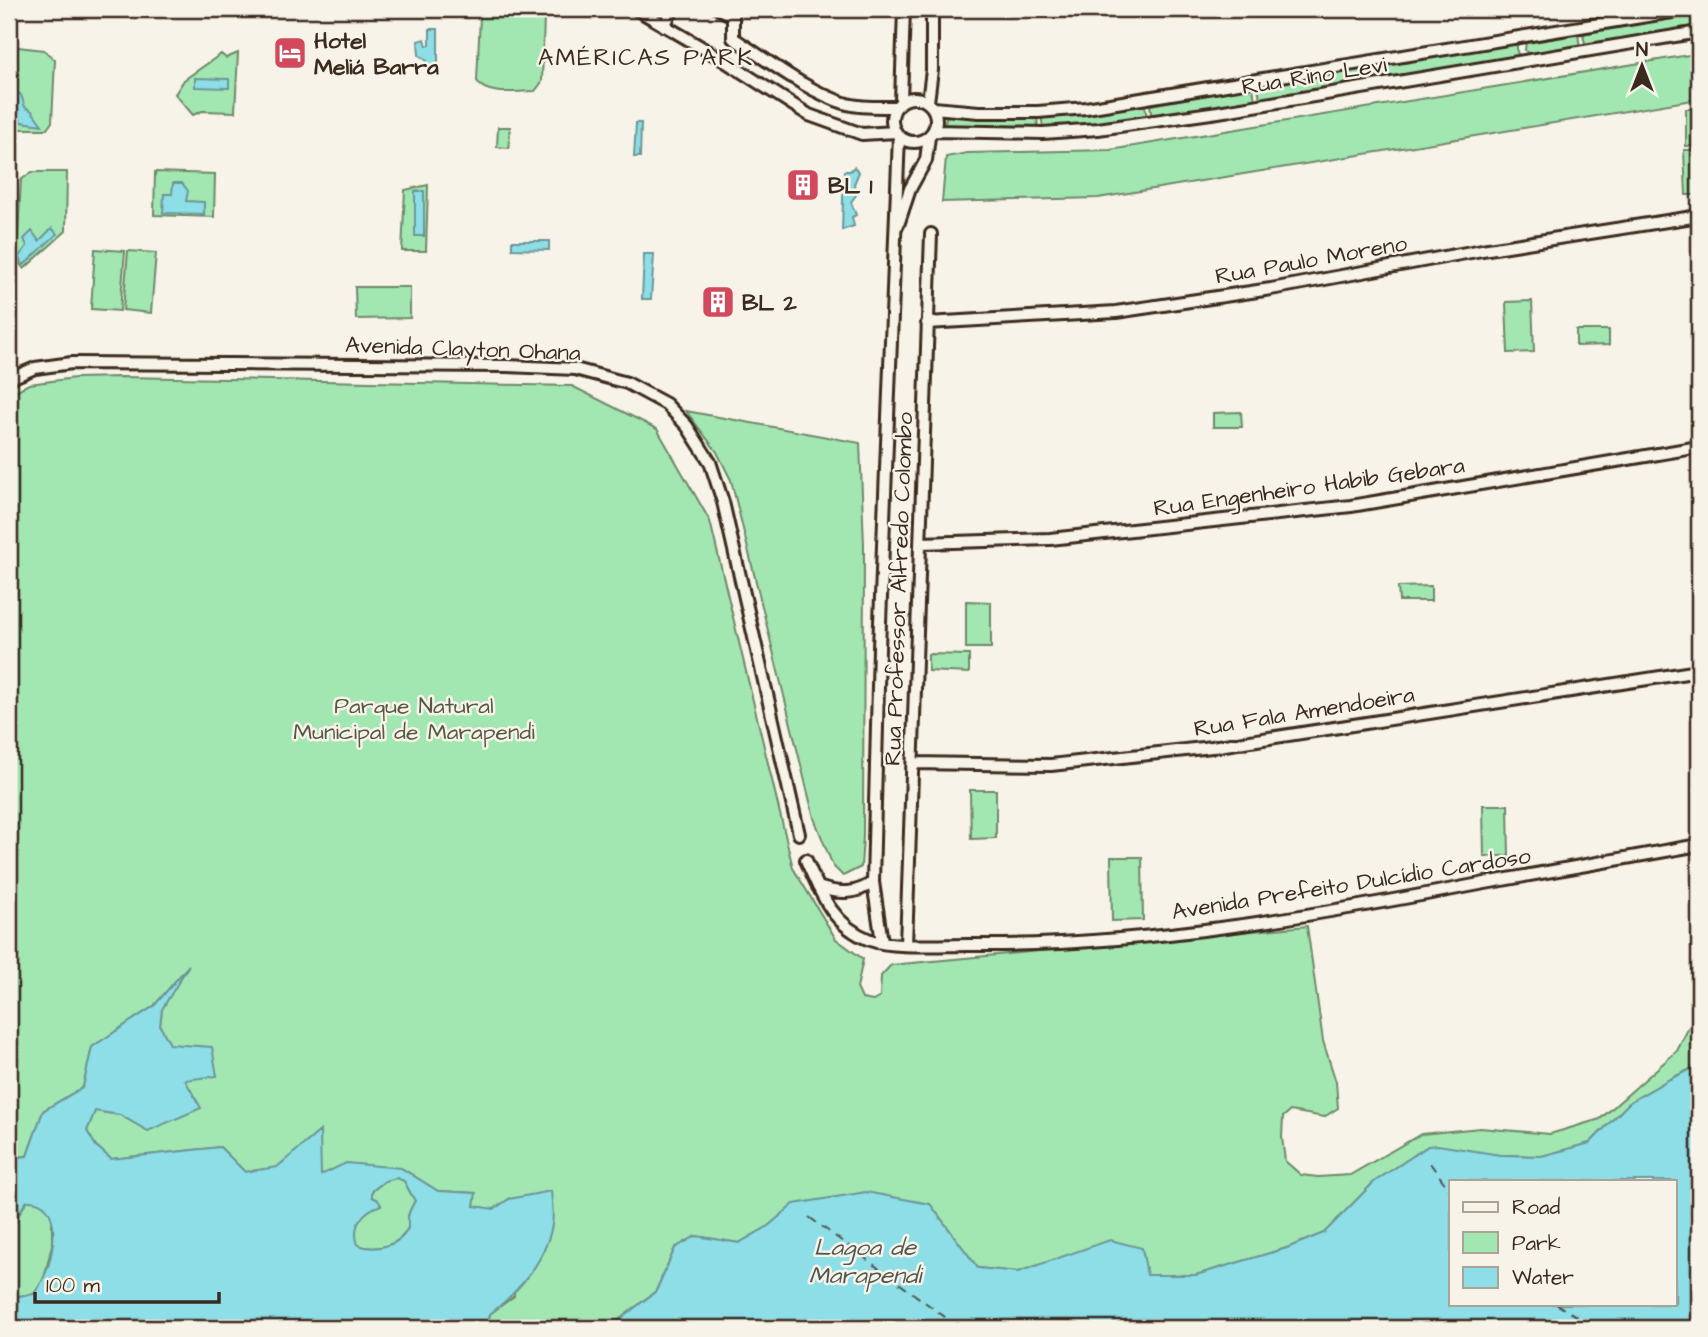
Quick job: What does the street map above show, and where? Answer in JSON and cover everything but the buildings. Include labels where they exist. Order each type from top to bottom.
[{"type":"street","points":[[636,9],[720,58],[809,115],[862,134],[897,134],[913,142],[931,134],[937,119],[931,105],[933,9]]},
{"type":"street","points":[[664,26],[673,9]]},
{"type":"street","points":[[719,9],[733,12],[733,38],[720,58]]},
{"type":"street","points":[[897,134],[892,117],[899,104],[904,9]]},
{"type":"street","name":"Rua Rino Levi","points":[[931,105],[979,112],[1038,112],[1086,108],[1690,9]]},
{"type":"street","name":"Rua Rino Levi","points":[[931,134],[1043,133],[1098,129],[1699,32]]},
{"type":"street","points":[[733,38],[791,75],[846,104],[867,107],[899,104],[916,97],[931,105]]},
{"type":"street","points":[[1521,38],[1527,61]]},
{"type":"street","name":"Rua Professor Alfredo Colombo","points":[[882,942],[873,882],[897,134]]},
{"type":"street","name":"Rua Professor Alfredo Colombo","points":[[893,237],[910,189],[926,160],[931,134]]},
{"type":"street","name":"Rua Paulo Moreno","points":[[927,323],[1116,312],[1271,289],[1482,250],[1699,216]]},
{"type":"street","name":"Rua Professor Alfredo Colombo","points":[[906,945],[931,234]]},
{"type":"street","name":"Avenida Clayton Ohana","points":[[9,379],[35,368],[72,363],[507,366],[575,369],[627,383],[666,404],[687,426],[710,462],[723,502],[799,834]]},
{"type":"street","name":"Rua Engenheiro Habib Gebara","points":[[921,543],[1050,539],[1351,506],[1699,447]]},
{"type":"street","name":"Rua Fala Amendoeira","points":[[913,763],[1051,765],[1212,747],[1699,671]]},
{"type":"street","name":"Avenida Prefeito Dulcídio Cardoso","points":[[882,942],[906,945],[1015,945],[1182,933],[1353,908],[1699,845]]},
{"type":"street","points":[[806,860],[836,918],[860,935],[882,942]]},
{"type":"street","points":[[818,887],[845,893],[857,891],[873,882]]},
{"type":"green space","points":[[483,12],[516,18],[541,13],[544,16],[542,82],[535,91],[495,91],[481,86],[477,81],[480,16]]},
{"type":"green space","points":[[1699,13],[1699,28],[1586,46],[1583,36],[1586,32]]},
{"type":"green space","points":[[1578,34],[1580,48],[1531,57],[1525,50],[1526,42]]},
{"type":"green space","points":[[1517,43],[1517,52],[1521,58],[1369,83],[1367,68]]},
{"type":"green space","points":[[9,46],[44,50],[55,60],[52,122],[47,129],[9,129]]},
{"type":"green space","points":[[238,53],[235,112],[202,111],[193,115],[175,94],[184,80],[221,54],[226,58]]},
{"type":"green space","points":[[1695,54],[1699,56],[1699,99],[1098,198],[942,202],[946,157],[967,153],[1110,150]]},
{"type":"green space","points":[[1362,69],[1364,83],[1260,100],[1258,86]]},
{"type":"green space","points":[[1253,87],[1255,102],[1152,119],[1150,105]]},
{"type":"green space","points":[[1145,105],[1147,119],[1043,128],[1041,114]]},
{"type":"green space","points":[[1686,109],[1699,109],[1699,146],[1686,146]]},
{"type":"green space","points":[[952,114],[1037,115],[1038,129],[948,128],[945,124],[946,117]]},
{"type":"green space","points":[[498,127],[510,127],[509,148],[497,147]]},
{"type":"green space","points":[[1684,150],[1699,150],[1699,195],[1686,195]]},
{"type":"green space","points":[[32,172],[67,172],[66,231],[24,269],[14,257],[17,252],[21,180]]},
{"type":"green space","points":[[155,172],[215,174],[214,217],[154,215]]},
{"type":"green space","points":[[428,185],[426,251],[402,251],[405,190]]},
{"type":"green space","points":[[95,249],[125,251],[120,311],[91,309]]},
{"type":"green space","points":[[128,251],[156,253],[151,313],[123,310]]},
{"type":"green space","points":[[355,287],[410,287],[410,318],[356,319]]},
{"type":"green space","points":[[1532,301],[1534,352],[1508,353],[1506,302]]},
{"type":"green space","points":[[1576,330],[1609,330],[1609,345],[1576,346]]},
{"type":"green space","name":"Parque Natural Municipal de Marapendi","points":[[75,378],[572,386],[657,429],[710,521],[793,868],[836,939],[863,959],[857,988],[862,999],[873,1001],[880,997],[881,976],[891,965],[1307,926],[1323,1041],[1336,1082],[1338,1108],[1324,1117],[1290,1111],[1283,1117],[1282,1137],[1285,1161],[1301,1175],[1318,1177],[1350,1175],[1421,1134],[1480,1128],[1550,1134],[1600,1119],[1677,1051],[1699,1007],[1699,1065],[1630,1102],[1590,1143],[1542,1156],[1500,1155],[1428,1146],[1374,1182],[1324,1233],[1287,1248],[1196,1275],[1147,1275],[1043,1264],[1018,1272],[978,1268],[930,1204],[790,1208],[767,1227],[739,1243],[696,1236],[675,1248],[656,1291],[615,1323],[595,1328],[487,1328],[490,1314],[514,1296],[509,1199],[494,1210],[474,1206],[475,1193],[438,1191],[401,1168],[320,1175],[320,1131],[277,1168],[245,1172],[220,1147],[111,1159],[96,1146],[87,1131],[95,1111],[120,1115],[148,1131],[185,1079],[160,1026],[162,1009],[185,970],[154,1006],[92,1047],[83,1087],[43,1111],[27,1156],[9,1158],[9,394],[29,384]]},
{"type":"green space","points":[[686,411],[860,443],[864,545],[863,836],[861,867],[843,876],[833,866],[814,818],[731,480],[717,452]]},
{"type":"green space","points":[[1241,412],[1242,427],[1213,427],[1213,413]]},
{"type":"green space","points":[[1431,586],[1431,601],[1399,601],[1398,587]]},
{"type":"green space","points":[[966,601],[991,602],[991,648],[966,648]]},
{"type":"green space","points":[[928,654],[969,655],[969,673],[928,671]]},
{"type":"green space","points":[[970,790],[996,790],[996,838],[971,839]]},
{"type":"green space","points":[[1483,805],[1508,805],[1509,856],[1484,856]]},
{"type":"green space","points":[[1111,857],[1142,857],[1143,920],[1112,921]]},
{"type":"green space","points":[[397,1177],[404,1181],[415,1201],[408,1215],[408,1228],[399,1240],[386,1246],[371,1248],[357,1245],[356,1229],[363,1215],[372,1208],[372,1191],[385,1181]]},
{"type":"green space","points":[[37,1200],[47,1206],[52,1217],[52,1245],[44,1279],[34,1294],[19,1296],[9,1304],[9,1237],[27,1201]]},
{"type":"water","points":[[430,29],[438,29],[438,74],[427,74],[427,61],[419,55],[418,41],[425,39],[427,46],[430,45]]},
{"type":"water","points":[[195,78],[229,79],[229,88],[195,87]]},
{"type":"water","points":[[9,88],[21,95],[25,107],[32,111],[42,125],[21,122],[16,102],[9,97]]},
{"type":"water","points":[[636,123],[641,123],[640,157],[634,157]]},
{"type":"water","points":[[854,167],[859,172],[854,184],[856,195],[851,202],[856,215],[852,217],[854,226],[842,230],[844,171],[850,171]]},
{"type":"water","points":[[173,183],[182,183],[188,191],[186,201],[204,202],[204,214],[163,213],[164,194],[172,194]]},
{"type":"water","points":[[415,191],[424,191],[424,236],[415,236]]},
{"type":"water","points":[[52,228],[57,234],[24,265],[18,258],[27,246],[24,239],[32,231],[39,241]]},
{"type":"water","points":[[512,241],[549,241],[549,250],[512,249]]},
{"type":"water","points":[[644,254],[654,254],[651,299],[642,299]]},
{"type":"water","points":[[189,965],[162,1009],[160,1026],[170,1044],[212,1047],[217,1076],[185,1080],[201,1108],[148,1131],[120,1115],[95,1111],[87,1131],[96,1146],[111,1159],[220,1147],[245,1172],[277,1167],[320,1131],[321,1175],[346,1163],[401,1168],[438,1191],[476,1193],[474,1206],[494,1209],[509,1199],[551,1191],[553,1221],[549,1239],[529,1275],[511,1296],[490,1314],[487,1328],[9,1328],[9,1304],[19,1296],[34,1294],[42,1281],[53,1244],[53,1231],[52,1219],[47,1209],[39,1203],[27,1201],[9,1238],[9,1158],[27,1156],[43,1111],[83,1087],[92,1047],[154,1006]],"holes":[[[397,1178],[404,1181],[415,1201],[404,1234],[399,1240],[386,1246],[371,1248],[358,1245],[357,1225],[364,1215],[381,1205],[372,1197],[372,1191],[385,1181]]]},
{"type":"water","name":"Lagoa de Marapendi","points":[[1699,1065],[1699,1328],[595,1328],[615,1323],[656,1291],[675,1248],[696,1236],[739,1243],[767,1227],[794,1204],[866,1192],[930,1204],[978,1268],[1018,1272],[1110,1240],[1142,1248],[1147,1275],[1196,1275],[1287,1248],[1324,1233],[1374,1182],[1428,1146],[1438,1145],[1500,1155],[1542,1156],[1590,1143],[1630,1102]]},
{"type":"ferry route","points":[[1430,1163],[1449,1189]]},
{"type":"ferry route","points":[[809,1217],[960,1328]]},
{"type":"ferry route","points":[[1559,1306],[1597,1328]]},
{"type":"place","name":"Hotel Meliá Barra","points":[[290,53]]},
{"type":"place","name":"BL 1","points":[[803,185]]},
{"type":"place","name":"BL 2","points":[[718,302]]},
{"type":"district","name":"AMÉRICAS PARK","points":[[646,57]]}]
